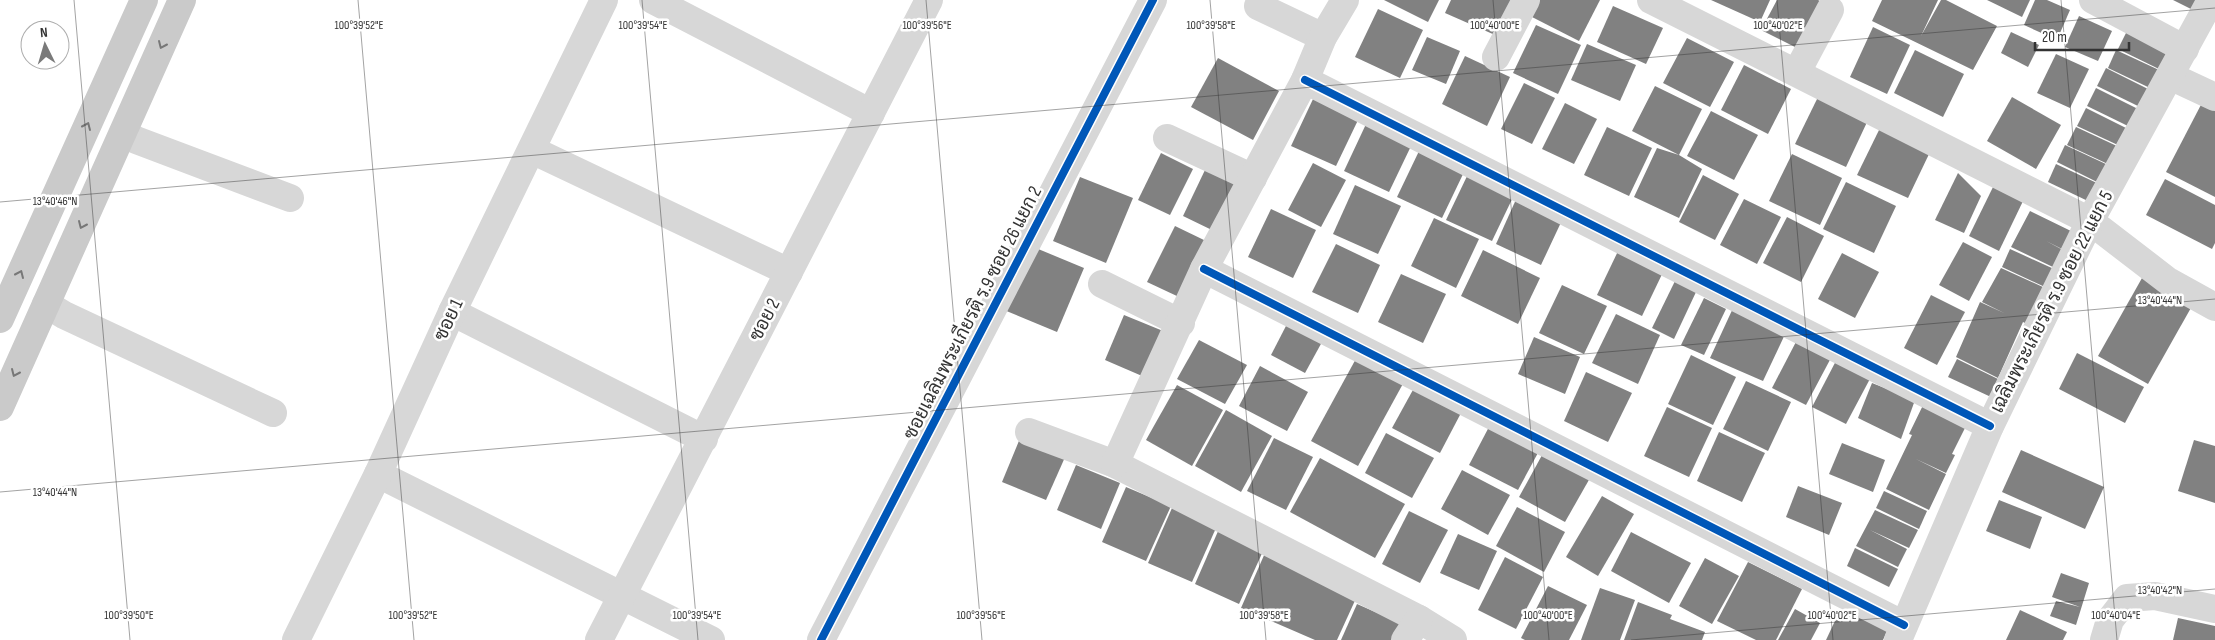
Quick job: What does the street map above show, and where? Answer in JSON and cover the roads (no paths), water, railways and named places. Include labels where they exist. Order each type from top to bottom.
[{"type":"main road","points":[[0,319],[144,0]]},
{"type":"main road","points":[[0,407],[182,0]]},
{"type":"street","name":"ซอย 1","points":[[296,640],[378,474],[452,312],[604,0]]},
{"type":"street","points":[[652,0],[871,112]]},
{"type":"street","name":"ซอย 2","points":[[599,640],[929,0]]},
{"type":"street","name":"ซอยเฉลิมพระเกียรติ ร.9 ซอย 26 แยก 2","points":[[821,640],[1153,0]]},
{"type":"street","points":[[1115,464],[1204,269],[1305,80],[1323,38],[1345,0]]},
{"type":"street","points":[[1496,57],[1526,0]]},
{"type":"street","points":[[1651,0],[2090,221],[2168,281],[2215,307]]},
{"type":"street","points":[[2093,0],[2185,49]]},
{"type":"street","name":"เฉลิมพระเกียรติ ร.9 ซอย 22 แยก 5","points":[[1901,632],[1990,426],[2090,221],[2212,0]]},
{"type":"street","points":[[1258,6],[1323,38]]},
{"type":"street","points":[[1797,72],[1830,10]]},
{"type":"street","points":[[2170,76],[2215,97]]},
{"type":"street","points":[[1305,80],[1990,426]]},
{"type":"street","points":[[124,133],[136,140],[290,198]]},
{"type":"street","points":[[1167,138],[1253,178]]},
{"type":"street","points":[[532,150],[789,272]]},
{"type":"street","points":[[1204,269],[1901,632]]},
{"type":"street","points":[[1102,284],[1180,323]]},
{"type":"street","points":[[46,304],[64,315],[273,413]]},
{"type":"street","points":[[452,312],[704,439]]},
{"type":"street","points":[[1029,432],[1115,464],[1412,630],[1453,640]]},
{"type":"street","points":[[378,474],[711,640]]},
{"type":"street","points":[[2104,640],[2110,620],[2127,598],[2155,596],[2215,609]]}]
